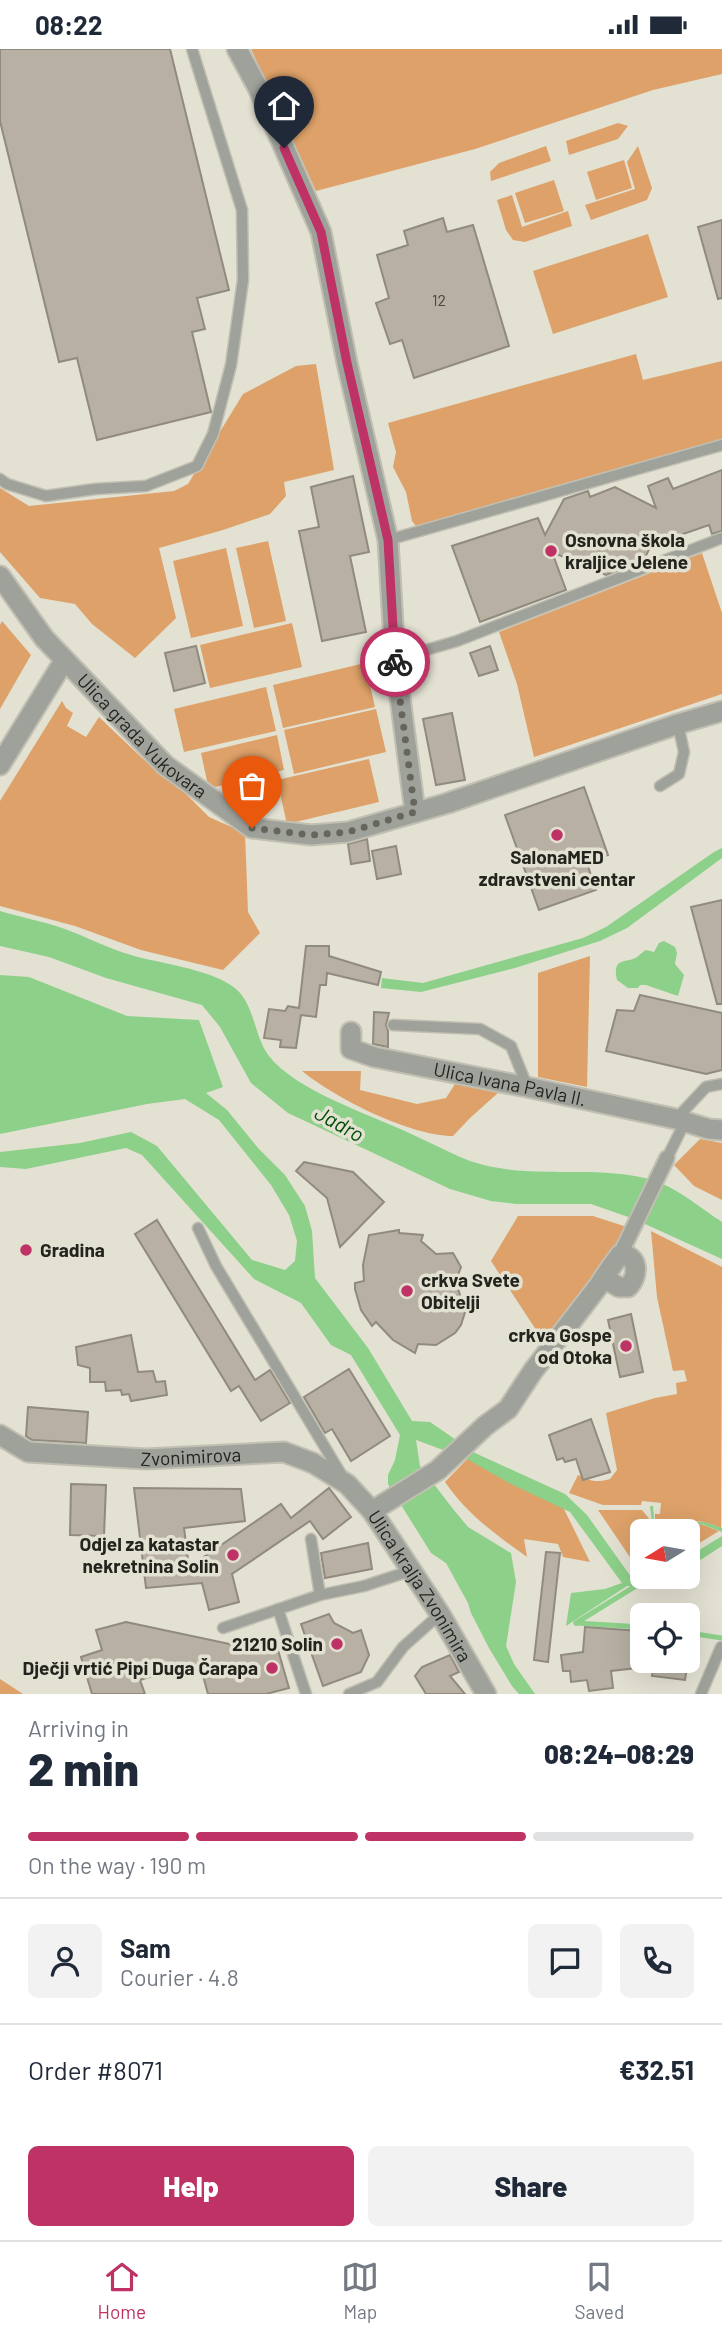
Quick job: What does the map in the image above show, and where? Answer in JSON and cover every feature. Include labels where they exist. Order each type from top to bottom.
[{"type":"street","points":[[237,49],[258,88],[321,232],[347,363],[388,540],[395,659],[415,812]]},
{"type":"street","name":"Ulica grada Vukovara","points":[[0,576],[44,638],[64,661],[165,765],[252,828],[311,835],[348,832],[449,803],[722,711]]},
{"type":"street","points":[[0,765],[64,661]]},
{"type":"street","name":"Ulica Ivana Pavla II.","points":[[351,1032],[351,1049],[374,1057],[722,1130]]},
{"type":"street","points":[[372,1511],[438,1470],[485,1426],[508,1409],[533,1371],[620,1255],[667,1159]]},
{"type":"street","points":[[604,1278],[624,1289],[636,1278],[637,1272],[632,1258],[626,1254],[620,1255]]},
{"type":"street","name":"Zvonimirova","points":[[0,1435],[29,1452],[146,1459],[285,1453],[313,1463],[347,1484]]},
{"type":"street","name":"Ulica kralja Zvonimira","points":[[347,1484],[372,1511],[440,1614],[486,1694]]},
{"type":"lane","points":[[0,479],[7,484],[46,496],[146,486],[197,466],[213,434],[231,365],[243,280],[242,210],[192,49]]},
{"type":"lane","points":[[388,540],[722,445]]},
{"type":"lane","points":[[395,659],[457,641],[722,538]]},
{"type":"lane","points":[[660,786],[679,774],[684,752],[678,724]]},
{"type":"lane","points":[[393,1025],[480,1029],[511,1046],[527,1087]]},
{"type":"lane","points":[[667,1159],[680,1121],[706,1087],[722,1084]]},
{"type":"lane","points":[[198,1229],[216,1266],[347,1484]]},
{"type":"lane","points":[[311,1539],[320,1595]]},
{"type":"lane","points":[[223,1628],[320,1595],[364,1586],[410,1571]]},
{"type":"lane","points":[[278,1609],[306,1694]]},
{"type":"lane","points":[[349,1694],[377,1682],[402,1647],[440,1614]]},
{"type":"lane","points":[[701,1694],[721,1647]]},
{"type":"shaded area","points":[[251,49],[722,49],[722,74],[653,90],[475,149],[316,191]]},
{"type":"shaded area","points":[[618,123],[628,126],[618,139],[569,155],[566,141]]},
{"type":"shaded area","points":[[546,146],[551,161],[491,181],[490,172],[499,163]]},
{"type":"shaded area","points":[[638,146],[652,188],[647,200],[591,220],[585,205],[635,189],[627,162]]},
{"type":"shaded area","points":[[624,160],[632,188],[596,200],[587,172]]},
{"type":"shaded area","points":[[554,180],[564,211],[525,223],[515,193]]},
{"type":"shaded area","points":[[512,195],[522,227],[568,211],[572,226],[525,242],[513,240],[506,230],[497,200]]},
{"type":"shaded area","points":[[648,234],[668,297],[553,334],[533,271]]},
{"type":"shaded area","points":[[636,354],[643,380],[722,361],[722,442],[416,526],[412,521],[406,492],[393,467],[396,452],[388,423]]},
{"type":"shaded area","points":[[316,364],[334,470],[284,482],[286,496],[270,514],[159,548],[176,618],[135,658],[92,624],[75,604],[40,598],[0,552],[0,488],[29,506],[174,491],[188,484],[243,394],[296,366]]},
{"type":"shaded area","points":[[268,541],[286,621],[254,628],[236,548]]},
{"type":"shaded area","points":[[226,548],[243,626],[191,638],[173,561]]},
{"type":"shaded area","points":[[702,553],[722,613],[722,694],[534,757],[517,684],[499,632]]},
{"type":"shaded area","points":[[2,621],[31,655],[0,709],[0,625]]},
{"type":"shaded area","points":[[292,623],[302,667],[210,688],[200,645]]},
{"type":"shaded area","points":[[365,663],[375,707],[283,728],[273,685]]},
{"type":"shaded area","points":[[266,687],[276,731],[184,752],[174,709]]},
{"type":"shaded area","points":[[62,701],[73,713],[67,726],[86,737],[99,717],[209,817],[245,833],[248,912],[260,933],[223,970],[141,950],[75,926],[0,906],[0,801]]},
{"type":"shaded area","points":[[376,709],[386,752],[294,774],[284,730]]},
{"type":"shaded area","points":[[277,735],[284,770],[215,787],[207,781],[201,753]]},
{"type":"shaded area","points":[[369,759],[379,802],[287,824],[277,780]]},
{"type":"shaded area","points":[[590,956],[587,1087],[538,1077],[538,973]]},
{"type":"shaded area","points":[[302,1071],[361,1071],[360,1090],[417,1104],[446,1098],[455,1084],[470,1084],[499,1092],[453,1136],[416,1130],[374,1114],[333,1093]]},
{"type":"shaded area","points":[[700,1139],[722,1143],[722,1200],[694,1186],[674,1165]]},
{"type":"shaded area","points":[[518,1216],[593,1216],[627,1227],[553,1337],[540,1336],[491,1261]]},
{"type":"shaded area","points":[[651,1231],[722,1267],[721,1528],[700,1522],[700,1519],[655,1519],[655,1514],[660,1514],[661,1503],[642,1501],[641,1505],[603,1505],[569,1493],[578,1475],[601,1481],[610,1479],[617,1470],[606,1413],[677,1394],[676,1383],[687,1381],[684,1370],[673,1371],[657,1297]]},
{"type":"shaded area","points":[[468,1458],[563,1507],[590,1562],[563,1557],[558,1544],[524,1539],[527,1557],[504,1541],[463,1504],[445,1482]]},
{"type":"shaded area","points":[[598,1510],[642,1510],[649,1519],[630,1519],[630,1557]]},
{"type":"shaded area","points":[[701,1524],[719,1531],[700,1543]]},
{"type":"shaded area","points":[[0,1679],[23,1694],[0,1694]]},
{"type":"water","points":[[722,848],[722,858],[627,928],[600,941],[515,968],[421,992],[381,988],[382,978],[423,983],[583,938],[606,927]]},
{"type":"water","name":"Jadro","points":[[0,911],[62,928],[131,955],[197,971],[221,980],[240,992],[269,1056],[296,1080],[333,1100],[460,1157],[506,1169],[602,1172],[659,1182],[687,1197],[722,1222],[722,1259],[634,1219],[591,1204],[516,1204],[491,1201],[450,1189],[288,1113],[251,1083],[220,1027],[202,1005],[106,978],[49,957],[0,946]]},
{"type":"water","points":[[664,941],[675,947],[675,964],[684,975],[678,996],[646,985],[628,988],[617,980],[618,964],[637,957],[646,950],[654,952],[659,943]]},
{"type":"water","points":[[0,975],[29,977],[127,1016],[199,1020],[223,1087],[206,1093],[227,1110],[258,1148],[285,1175],[305,1206],[312,1231],[315,1278],[368,1348],[412,1421],[430,1422],[475,1453],[565,1494],[587,1515],[630,1575],[630,1586],[566,1626],[571,1593],[605,1589],[622,1583],[570,1512],[465,1458],[416,1440],[420,1466],[468,1527],[511,1553],[516,1582],[506,1646],[514,1664],[535,1694],[519,1694],[489,1648],[446,1563],[431,1553],[388,1484],[388,1475],[395,1460],[400,1435],[351,1355],[331,1345],[301,1303],[254,1279],[142,1155],[126,1148],[26,1169],[0,1167],[0,1152],[80,1143],[131,1132],[157,1146],[252,1260],[285,1270],[295,1261],[297,1241],[289,1215],[271,1185],[219,1120],[185,1099],[147,1104],[0,1134]]},
{"type":"water","points":[[650,1506],[653,1506],[654,1519],[652,1519]]},
{"type":"water","points":[[700,1522],[722,1528],[722,1532]]},
{"type":"water","points":[[722,1536],[722,1546],[700,1560],[700,1550]]},
{"type":"building","points":[[0,49],[170,49],[229,290],[197,298],[205,329],[192,332],[211,412],[97,440],[77,358],[59,362],[0,121]]},
{"type":"building","points":[[443,218],[447,232],[473,225],[509,346],[414,378],[402,340],[390,344],[376,303],[389,298],[377,255],[408,245],[404,231]]},
{"type":"building","points":[[722,220],[722,298],[718,299],[698,227]]},
{"type":"building","points":[[722,470],[722,531],[712,534],[709,525],[651,545],[644,560],[606,575],[552,552],[566,590],[480,622],[452,546],[538,518],[545,535],[564,499],[588,491],[590,497],[615,487],[656,508],[648,486],[668,478],[673,489]]},
{"type":"building","points":[[353,476],[369,552],[350,556],[366,632],[322,641],[299,531],[319,527],[311,487]]},
{"type":"building","points":[[196,646],[205,683],[174,691],[165,653]]},
{"type":"building","points":[[490,646],[498,670],[479,676],[470,653]]},
{"type":"building","points":[[452,713],[465,780],[436,785],[423,719]]},
{"type":"building","name":"SalonaMED zdravstveni centar","points":[[584,787],[608,855],[587,863],[596,890],[539,910],[505,815]]},
{"type":"building","points":[[367,839],[370,861],[351,864],[348,844]]},
{"type":"building","points":[[396,846],[401,874],[377,879],[372,851]]},
{"type":"building","points":[[722,900],[722,1004],[717,1004],[691,907]]},
{"type":"building","points":[[306,946],[329,946],[329,956],[381,972],[378,985],[327,973],[326,985],[320,985],[316,1017],[301,1015],[296,1048],[280,1047],[281,1040],[264,1038],[269,1009],[285,1011],[288,1006],[299,1008]]},
{"type":"building","points":[[640,995],[722,1013],[722,1070],[706,1074],[606,1051],[617,1010],[634,1011]]},
{"type":"building","points":[[374,1012],[389,1013],[386,1025],[388,1047],[373,1044]]},
{"type":"building","points":[[304,1162],[353,1172],[384,1202],[340,1247],[327,1198],[296,1171]]},
{"type":"building","points":[[157,1220],[255,1380],[270,1370],[290,1403],[261,1421],[239,1386],[231,1391],[135,1234]]},
{"type":"building","name":"crkva Svete Obitelji","points":[[399,1230],[399,1233],[423,1235],[421,1241],[436,1254],[453,1253],[461,1267],[456,1280],[461,1299],[466,1298],[461,1325],[455,1333],[436,1345],[418,1344],[415,1353],[393,1340],[376,1322],[372,1326],[361,1310],[355,1289],[355,1283],[364,1281],[363,1265],[369,1235]]},
{"type":"building","name":"crkva Gospe od Otoka","points":[[631,1314],[643,1372],[620,1377],[608,1320]]},
{"type":"building","points":[[131,1335],[138,1372],[153,1371],[156,1382],[165,1381],[167,1395],[131,1401],[129,1394],[122,1395],[121,1390],[106,1391],[105,1382],[90,1382],[90,1368],[78,1365],[76,1347]]},
{"type":"building","points":[[349,1369],[390,1436],[351,1461],[332,1429],[325,1433],[304,1397]]},
{"type":"building","points":[[28,1407],[88,1412],[86,1443],[32,1440],[26,1436]]},
{"type":"building","points":[[591,1419],[610,1472],[583,1480],[576,1459],[565,1462],[563,1458],[557,1460],[549,1435]]},
{"type":"building","points":[[71,1484],[106,1485],[104,1536],[70,1535]]},
{"type":"building","points":[[134,1488],[241,1489],[245,1521],[184,1528],[189,1567],[281,1504],[291,1518],[329,1488],[351,1517],[323,1539],[310,1521],[232,1574],[239,1602],[209,1610],[202,1583],[146,1588]]},
{"type":"building","points":[[368,1543],[372,1569],[325,1578],[321,1553]]},
{"type":"building","points":[[546,1552],[560,1553],[548,1662],[534,1660]]},
{"type":"building","name":"21210 Solin","points":[[329,1614],[334,1623],[353,1633],[361,1630],[369,1655],[361,1672],[323,1686],[301,1624]]},
{"type":"building","points":[[126,1622],[253,1649],[276,1643],[289,1688],[266,1694],[208,1694],[202,1672],[178,1668],[140,1680],[145,1694],[92,1694],[81,1657],[102,1650],[96,1630]]},
{"type":"building","points":[[585,1627],[630,1630],[630,1669],[611,1671],[613,1688],[589,1691],[587,1680],[571,1682],[570,1671],[563,1671],[561,1655],[583,1652]]},
{"type":"building","points":[[450,1655],[459,1672],[450,1676],[465,1694],[426,1694],[415,1676],[422,1667]]},
{"type":"building","points":[[652,1673],[686,1673],[685,1680],[652,1676]]},
{"type":"waterway","points":[[576,1623],[631,1589]]},
{"type":"waterway","points":[[576,1623],[630,1626]]},
{"type":"waterway","points":[[700,1635],[722,1638]]},
{"type":"way so far","points":[[252,828],[311,835],[348,832],[415,812],[395,662]]},
{"type":"place","name":"Osnovna škola kraljice Jelene","points":[[551,551]]},
{"type":"place","name":"SalonaMED zdravstveni centar","points":[[557,835]]},
{"type":"place","name":"Gradina","points":[[26,1250]]},
{"type":"place","name":"crkva Svete Obitelji","points":[[407,1291]]},
{"type":"place","name":"crkva Gospe od Otoka","points":[[626,1346]]},
{"type":"place","name":"Odjel za katastar nekretnina Solin","points":[[233,1555]]},
{"type":"place","name":"21210 Solin","points":[[337,1644]]},
{"type":"place","name":"Dječji vrtić Pipi Duga Čarapa","points":[[272,1668]]},
{"type":"route","points":[[284,148],[321,232],[347,363],[388,540],[395,662]]}]
